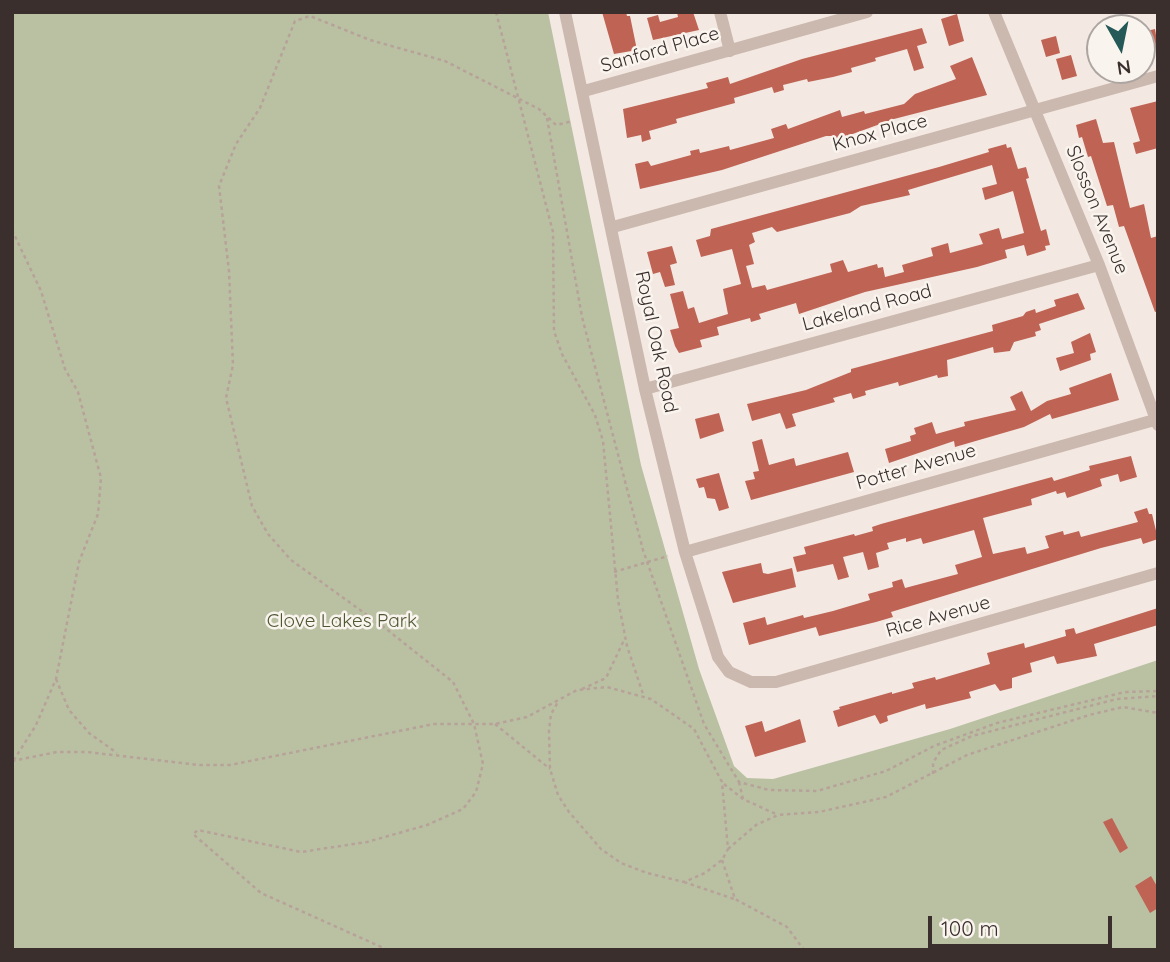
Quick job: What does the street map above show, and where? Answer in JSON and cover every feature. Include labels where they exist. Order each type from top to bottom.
[{"type":"street","name":"Royal Oak Road","points":[[565,12],[613,227],[645,389],[685,552],[713,645],[729,672]]},
{"type":"street","points":[[720,12],[730,51]]},
{"type":"street","name":"Sanford Place","points":[[584,91],[867,12]]},
{"type":"street","name":"Slosson Avenue","points":[[994,12],[1099,265],[1157,422]]},
{"type":"street","name":"Knox Place","points":[[613,227],[1158,76]]},
{"type":"street","name":"Lakeland Road","points":[[645,389],[1099,265]]},
{"type":"street","name":"Potter Avenue","points":[[685,552],[1157,422]]},
{"type":"street","name":"Rice Avenue","points":[[729,672],[751,682],[776,682],[1158,573]]},
{"type":"path","points":[[495,12],[553,232],[554,331],[562,354],[595,415],[603,441],[614,572],[626,638],[644,697]]},
{"type":"path","points":[[388,950],[261,893],[195,837],[194,831],[282,849],[311,851],[386,838],[453,815],[469,803],[481,779],[482,749],[474,724],[453,682],[385,628],[290,561],[268,534],[252,506],[226,398],[233,365],[229,271],[219,186],[236,145],[260,108],[295,21],[310,16],[370,40],[445,61],[539,109],[556,125],[573,121]]},
{"type":"path","points":[[547,118],[582,317],[647,562],[704,724],[739,782],[743,799]]},
{"type":"path","points":[[12,230],[41,291],[65,369],[78,392],[101,478],[98,514],[79,562],[57,679],[36,725],[13,761]]},
{"type":"path","points":[[614,572],[668,556]]},
{"type":"path","points":[[13,761],[57,752],[119,755],[199,765],[230,765],[434,724],[495,724],[527,717],[606,678],[626,638]]},
{"type":"path","points":[[57,679],[69,710],[89,733],[119,755]]},
{"type":"path","points":[[579,690],[607,687],[644,697],[694,729],[722,782],[728,849]]},
{"type":"path","points":[[739,782],[769,790],[817,791],[886,771],[969,732],[997,723],[1125,692],[1158,691]]},
{"type":"path","points":[[933,774],[933,763],[941,750],[972,736],[1117,699],[1158,696]]},
{"type":"path","points":[[558,702],[551,714],[549,730],[550,769],[558,794],[569,812],[601,849],[621,863],[735,899],[787,927],[804,950]]},
{"type":"path","points":[[684,882],[705,873],[722,860],[728,849],[756,825],[778,815],[860,804],[886,797],[967,755],[1089,715],[1123,707],[1158,713]]},
{"type":"path","points":[[495,724],[550,769]]},
{"type":"path","points":[[722,782],[743,799],[778,815]]},
{"type":"path","points":[[722,860],[735,899]]},
{"type":"green space","name":"Clove Lakes Park","points":[[548,12],[641,465],[699,669],[734,766],[747,778],[773,779],[950,729],[1158,660],[1158,950],[12,950],[12,13]]},
{"type":"building","points":[[602,12],[626,12],[627,16],[630,16],[637,50],[614,54]]},
{"type":"building","points":[[677,12],[693,12],[699,30],[653,40],[647,18],[658,15],[660,22],[678,17]]},
{"type":"building","points":[[957,14],[964,41],[949,46],[941,19]]},
{"type":"building","points":[[922,28],[927,43],[917,46],[924,68],[914,71],[907,49],[851,68],[852,72],[783,85],[784,90],[774,93],[772,87],[734,98],[735,103],[676,119],[677,123],[649,131],[651,139],[642,142],[641,135],[627,138],[623,109],[708,88],[706,83],[728,77],[730,84],[802,59]]},
{"type":"building","points":[[1056,36],[1060,53],[1046,57],[1041,40]]},
{"type":"building","points":[[1071,55],[1077,76],[1062,80],[1056,59]]},
{"type":"building","points":[[972,57],[987,95],[894,119],[836,140],[835,136],[826,136],[722,170],[640,189],[635,164],[648,161],[651,166],[691,155],[690,151],[699,149],[700,153],[729,146],[730,150],[774,138],[771,129],[786,124],[788,129],[840,110],[842,117],[904,104],[915,94],[956,79],[950,66]]},
{"type":"building","points":[[1158,101],[1158,148],[1136,154],[1133,143],[1140,141],[1130,108]]},
{"type":"building","points":[[1096,119],[1103,143],[1114,142],[1130,208],[1144,204],[1151,238],[1158,236],[1158,311],[1155,312],[1124,226],[1119,227],[1113,205],[1107,206],[1091,156],[1088,157],[1082,137],[1079,138],[1076,125]]},
{"type":"building","points":[[1006,144],[1007,148],[1011,147],[1018,169],[1026,167],[1029,178],[1026,179],[1041,231],[1046,229],[1050,245],[1045,246],[1046,250],[1027,256],[1024,245],[1005,250],[1007,258],[865,292],[799,314],[796,303],[759,314],[761,319],[751,322],[750,318],[717,327],[719,335],[700,340],[702,347],[679,353],[670,330],[679,328],[670,294],[683,291],[688,309],[694,307],[699,323],[728,314],[723,289],[741,284],[732,249],[701,257],[696,240],[710,236],[711,229],[939,167],[989,152],[988,149]],"holes":[[[992,165],[997,184],[982,188],[985,200],[1013,191],[1024,233],[1002,239],[999,228],[979,234],[983,244],[950,253],[948,243],[931,248],[933,256],[902,265],[904,272],[885,277],[883,267],[878,268],[877,264],[848,272],[843,260],[830,264],[832,272],[767,290],[765,285],[752,288],[746,266],[754,264],[749,245],[755,242],[752,233],[772,227],[777,232],[850,213],[861,206],[910,195],[908,190]]]},
{"type":"building","points":[[672,246],[677,263],[670,265],[675,285],[665,287],[660,272],[653,274],[647,252]]},
{"type":"building","points":[[1078,293],[1085,309],[1039,324],[1041,330],[1035,332],[1036,336],[1014,342],[1010,351],[994,353],[993,347],[947,360],[948,376],[938,378],[937,375],[899,386],[898,382],[865,391],[866,395],[853,399],[851,393],[833,398],[835,402],[792,414],[796,426],[786,429],[780,413],[752,421],[747,404],[806,390],[851,372],[851,369],[993,331],[992,325],[1023,316],[1035,309],[1036,313],[1056,306],[1054,300]]},
{"type":"building","points":[[1090,333],[1096,352],[1090,354],[1091,360],[1060,371],[1056,358],[1074,353],[1071,342]]},
{"type":"building","points":[[1111,373],[1119,400],[1052,419],[1050,414],[1024,427],[955,447],[954,441],[889,463],[885,449],[911,441],[910,436],[916,434],[914,428],[932,422],[936,434],[965,426],[964,422],[1016,410],[1010,397],[1022,391],[1031,411],[1047,401],[1071,394],[1069,388]]},
{"type":"building","points":[[719,413],[724,431],[700,439],[695,419]]},
{"type":"building","points":[[762,439],[769,465],[794,458],[796,466],[848,452],[854,472],[751,500],[745,481],[755,479],[753,472],[759,471],[752,442]]},
{"type":"building","points":[[1131,456],[1137,477],[1120,482],[1118,474],[1100,479],[1102,486],[1067,498],[1065,492],[1057,494],[1056,491],[1031,499],[1032,505],[983,518],[993,554],[1025,547],[1027,554],[1049,548],[1045,536],[1063,531],[1064,535],[1079,531],[1081,537],[1138,522],[1134,512],[1147,508],[1149,514],[1152,514],[1158,539],[1143,544],[1141,538],[1101,548],[891,612],[893,617],[876,622],[819,636],[816,627],[749,645],[743,623],[765,617],[767,625],[803,615],[804,618],[833,611],[870,600],[868,594],[893,587],[892,582],[902,579],[905,588],[958,574],[955,565],[982,557],[974,530],[923,544],[921,538],[906,542],[906,538],[887,543],[889,549],[876,553],[879,567],[868,570],[863,552],[843,557],[849,577],[838,580],[833,564],[797,572],[793,557],[806,554],[804,547],[873,531],[872,527],[881,524],[1052,477],[1054,481],[1090,470],[1089,466]]},
{"type":"building","points":[[719,473],[729,508],[719,511],[715,499],[707,498],[704,487],[699,488],[696,479]]},
{"type":"building","points":[[761,563],[763,573],[768,574],[792,568],[796,587],[733,603],[722,572]]},
{"type":"building","points":[[1158,608],[1158,625],[1094,644],[1097,656],[1057,664],[1054,656],[1030,663],[1032,672],[1012,678],[1012,688],[1000,691],[995,684],[969,692],[971,698],[926,709],[925,704],[887,716],[888,721],[880,724],[875,715],[838,727],[833,711],[840,709],[839,707],[914,688],[912,683],[935,677],[936,680],[990,664],[987,653],[1024,643],[1025,648],[1066,636],[1065,630],[1074,628],[1076,634]]},
{"type":"building","points":[[800,719],[806,742],[755,757],[745,726],[762,721],[765,732]]},
{"type":"building","points":[[1112,818],[1128,848],[1120,853],[1103,822]]},
{"type":"building","points":[[1151,876],[1158,888],[1158,908],[1150,913],[1135,886]]}]
